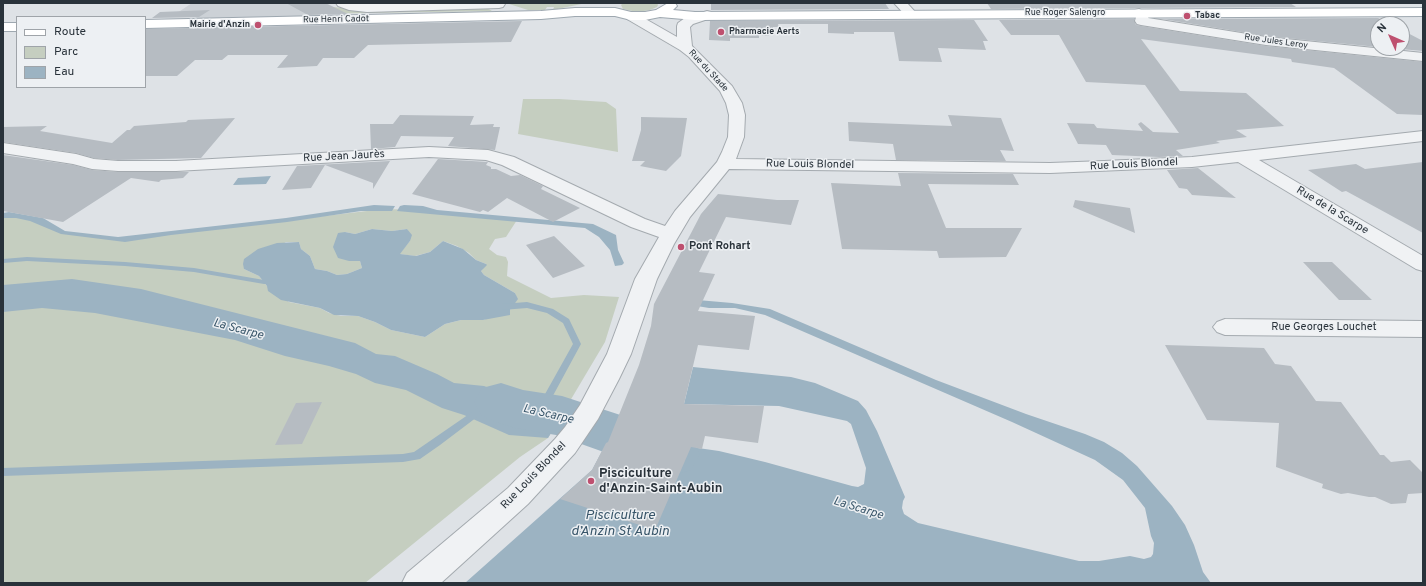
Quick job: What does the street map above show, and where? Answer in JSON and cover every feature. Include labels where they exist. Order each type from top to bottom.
[{"type":"main road","name":"Rue Roger Salengro","points":[[671,3],[690,11],[707,15]]},
{"type":"main road","points":[[659,13],[669,9],[671,3]]},
{"type":"main road","name":"Rue Roger Salengro","points":[[610,6],[631,16],[659,13],[668,15],[707,15],[1423,12]]},
{"type":"main road","name":"Rue Henri Cadot","points":[[146,24],[527,16],[576,12],[610,6]]},
{"type":"main road","points":[[3,27],[16,27]]},
{"type":"street","points":[[342,3],[353,7],[367,8],[498,4],[527,16]]},
{"type":"street","points":[[900,3],[911,14]]},
{"type":"street","name":"Rue du Stade","points":[[659,13],[667,25],[726,89],[734,103],[737,115],[736,137],[731,152],[724,164]]},
{"type":"street","name":"Rue Jules Leroy","points":[[1139,13],[1143,16],[1141,21],[1266,41],[1423,57]]},
{"type":"street","name":"Rue du Stade","points":[[685,43],[683,26],[685,23],[707,15]]},
{"type":"street","name":"Rue du Stade","points":[[631,16],[685,43]]},
{"type":"street","name":"Rue Louis Blondel","points":[[418,583],[518,496],[565,446],[582,423],[607,379],[619,354],[646,279],[670,234],[682,215],[724,164],[1050,168],[1192,162],[1423,136]]},
{"type":"street","name":"Rue Jean Jaurès","points":[[3,148],[76,159],[92,164],[126,166],[176,166],[429,152],[488,155],[508,161],[638,223],[670,234]]},
{"type":"street","name":"Rue de la Scarpe","points":[[1242,157],[1423,265]]},
{"type":"street","name":"Rue Georges Louchet","points":[[1225,327],[1423,329]]},
{"type":"shaded area","points":[[192,3],[326,3],[334,7],[289,19],[191,21],[201,14],[177,13]]},
{"type":"green space","points":[[506,3],[586,3],[553,10],[554,7],[547,7],[545,10],[528,10]]},
{"type":"green space","points":[[623,3],[657,3],[658,5],[650,10],[637,12],[623,9],[621,5]]},
{"type":"green space","points":[[334,7],[356,10],[487,8],[492,11],[307,14]]},
{"type":"green space","points":[[523,99],[559,99],[606,102],[616,109],[618,152],[518,134]]},
{"type":"green space","points":[[384,209],[420,210],[517,220],[506,237],[495,239],[489,249],[497,255],[506,257],[508,262],[507,276],[551,298],[584,295],[619,297],[605,342],[548,438],[520,457],[365,583],[3,583],[3,216],[25,216],[58,232],[119,240]],"holes":[[[372,229],[392,231],[407,229],[410,241],[399,254],[415,256],[430,252],[443,241],[457,246],[469,253],[476,260],[486,264],[481,271],[484,275],[515,293],[517,299],[510,310],[483,320],[461,320],[445,324],[425,337],[391,330],[358,316],[341,316],[329,313],[320,308],[289,302],[267,286],[259,276],[244,269],[286,242],[299,242],[301,249],[310,256],[315,269],[327,271],[337,275],[347,274],[362,268],[360,261],[349,261],[345,232],[355,234]]]},
{"type":"water","points":[[271,176],[266,184],[233,185],[238,178]]},
{"type":"water","points":[[374,205],[395,206],[392,211],[361,211],[287,222],[171,235],[125,242],[61,234],[30,221],[16,218],[3,218],[3,213],[9,212],[43,218],[65,231],[118,237],[286,218]]},
{"type":"water","points":[[400,206],[423,206],[437,210],[593,224],[616,235],[618,250],[624,263],[622,265],[615,266],[610,250],[599,237],[585,228],[397,211]]},
{"type":"water","points":[[372,229],[392,231],[407,229],[412,235],[410,241],[400,254],[416,256],[430,252],[443,241],[463,249],[476,260],[487,265],[481,271],[484,275],[515,293],[518,299],[510,310],[510,315],[483,320],[461,320],[445,324],[425,337],[391,330],[358,316],[334,315],[320,308],[281,300],[268,291],[267,286],[259,276],[244,269],[244,259],[258,249],[277,243],[299,242],[301,249],[310,256],[315,269],[327,271],[337,275],[347,274],[362,268],[360,261],[349,261],[338,258],[333,247],[338,233],[345,232],[355,234]]},
{"type":"water","points":[[72,279],[141,289],[355,343],[376,354],[395,356],[454,383],[484,386],[526,401],[559,405],[570,400],[548,438],[509,435],[464,415],[442,408],[406,390],[375,383],[356,374],[285,356],[235,340],[95,313],[42,308],[3,312],[3,285]]},
{"type":"water","name":"Pisciculture d’Anzin St Aubin","points":[[686,299],[732,303],[770,309],[936,380],[1104,442],[1122,453],[1137,466],[1172,506],[1185,525],[1194,545],[1203,572],[1211,583],[465,583],[592,470],[615,427],[684,446],[719,451],[765,462],[852,486],[858,487],[864,484],[866,468],[851,424],[847,421],[779,406],[684,404],[693,367],[791,377],[815,383],[858,401],[866,410],[877,431],[905,497],[902,508],[904,514],[918,523],[1079,561],[1099,561],[1130,556],[1144,559],[1151,557],[1153,554],[1154,543],[1145,508],[1123,480],[1095,460],[1012,422],[765,315],[735,308],[709,308],[691,305]]},
{"type":"building","points":[[286,3],[325,3],[348,14],[308,15]]},
{"type":"building","points":[[711,3],[885,3],[889,9],[711,10]]},
{"type":"building","points":[[987,3],[1290,3],[1296,7],[991,9]]},
{"type":"building","points":[[210,10],[199,17],[152,18],[160,12]]},
{"type":"building","points":[[1370,18],[1370,46],[1266,36],[1163,19]]},
{"type":"building","points":[[1134,19],[1136,25],[1266,46],[1423,62],[1423,115],[1397,114],[1334,68],[1292,62],[1291,59],[1141,39],[1180,91],[1246,93],[1284,126],[1236,130],[1247,137],[1216,141],[1220,143],[1176,150],[1183,156],[1159,157],[1112,155],[1106,145],[1078,144],[1067,123],[1094,124],[1097,128],[1143,131],[1138,124],[1141,122],[1153,132],[1179,133],[1145,85],[1086,82],[1059,35],[1011,35],[999,20]]},
{"type":"building","points":[[974,20],[988,41],[983,41],[986,50],[938,48],[942,62],[899,61],[894,32],[854,32],[854,34],[828,33],[828,24],[778,24],[779,27],[769,29],[769,36],[759,35],[759,38],[730,38],[730,41],[709,40],[710,21]]},
{"type":"building","points":[[522,21],[511,42],[368,45],[354,58],[323,58],[317,66],[277,68],[288,55],[228,55],[222,60],[195,60],[177,76],[146,76],[146,29]]},
{"type":"building","points":[[1410,34],[1423,41],[1423,51],[1410,50]]},
{"type":"building","points":[[400,115],[474,116],[470,125],[494,124],[493,127],[500,127],[495,150],[448,146],[454,137],[401,136],[395,147],[371,149],[370,124],[393,124]]},
{"type":"building","points":[[948,115],[1001,118],[1014,151],[1000,150],[1006,161],[896,160],[893,144],[849,141],[848,122],[952,126]]},
{"type":"building","points":[[641,117],[687,118],[681,156],[666,171],[640,166],[645,161],[632,161],[641,130]]},
{"type":"building","points":[[235,118],[201,158],[118,160],[94,158],[76,153],[3,142],[3,127],[47,126],[40,131],[112,143],[134,126],[186,122],[188,120]]},
{"type":"building","points":[[3,155],[73,165],[92,170],[118,172],[189,172],[183,178],[161,180],[159,182],[131,178],[63,222],[3,211]]},
{"type":"building","points":[[438,159],[488,162],[486,165],[491,167],[491,169],[496,169],[511,176],[520,175],[543,186],[541,189],[580,208],[553,222],[507,198],[488,212],[483,210],[480,212],[412,194]]},
{"type":"building","points":[[390,161],[373,189],[373,183],[325,165],[311,188],[282,190],[297,166]]},
{"type":"building","points":[[1423,162],[1423,233],[1346,191],[1342,192],[1308,170],[1356,164],[1365,169]]},
{"type":"building","points":[[1198,168],[1236,198],[1192,195],[1187,189],[1179,188],[1167,170]]},
{"type":"building","points":[[898,173],[1013,174],[1019,185],[928,184],[946,228],[1022,228],[1006,257],[939,258],[937,251],[842,249],[831,183],[901,186]]},
{"type":"building","points":[[718,194],[777,200],[799,200],[791,225],[726,217],[699,272],[715,274],[698,311],[755,316],[749,350],[698,345],[684,404],[764,406],[758,443],[705,436],[702,449],[691,447],[655,530],[560,499],[592,470],[606,443],[608,442],[639,365],[651,326],[654,304],[701,214]]},
{"type":"building","points":[[1075,200],[1130,208],[1135,233],[1073,207]]},
{"type":"building","points":[[554,236],[585,266],[553,278],[526,245]]},
{"type":"building","points":[[1303,262],[1332,262],[1372,300],[1339,300]]},
{"type":"building","points":[[1165,345],[1264,348],[1275,364],[1291,366],[1316,401],[1341,402],[1380,455],[1384,455],[1391,462],[1410,460],[1423,473],[1423,493],[1408,494],[1406,503],[1391,504],[1375,497],[1348,493],[1341,494],[1322,488],[1323,484],[1276,467],[1279,423],[1207,420]]},
{"type":"building","points":[[322,402],[302,444],[275,445],[296,403]]},
{"type":"waterway","points":[[3,261],[27,259],[125,264],[194,270],[264,282],[275,282]]},
{"type":"waterway","points":[[502,307],[527,305],[550,311],[566,321],[577,344],[540,412]]},
{"type":"waterway","name":"La Scarpe","points":[[501,402],[515,408],[562,416],[671,454]]},
{"type":"waterway","points":[[3,472],[403,458],[416,456],[478,412]]},
{"type":"place","name":"Tabac","points":[[1187,16]]},
{"type":"place","name":"Mairie d'Anzin","points":[[258,25]]},
{"type":"place","name":"Pharmacie Aerts","points":[[721,32]]},
{"type":"place","name":"Pont Rohart","points":[[681,247]]},
{"type":"place","name":"Pisciculture d'Anzin-Saint-Aubin","points":[[591,481]]}]
